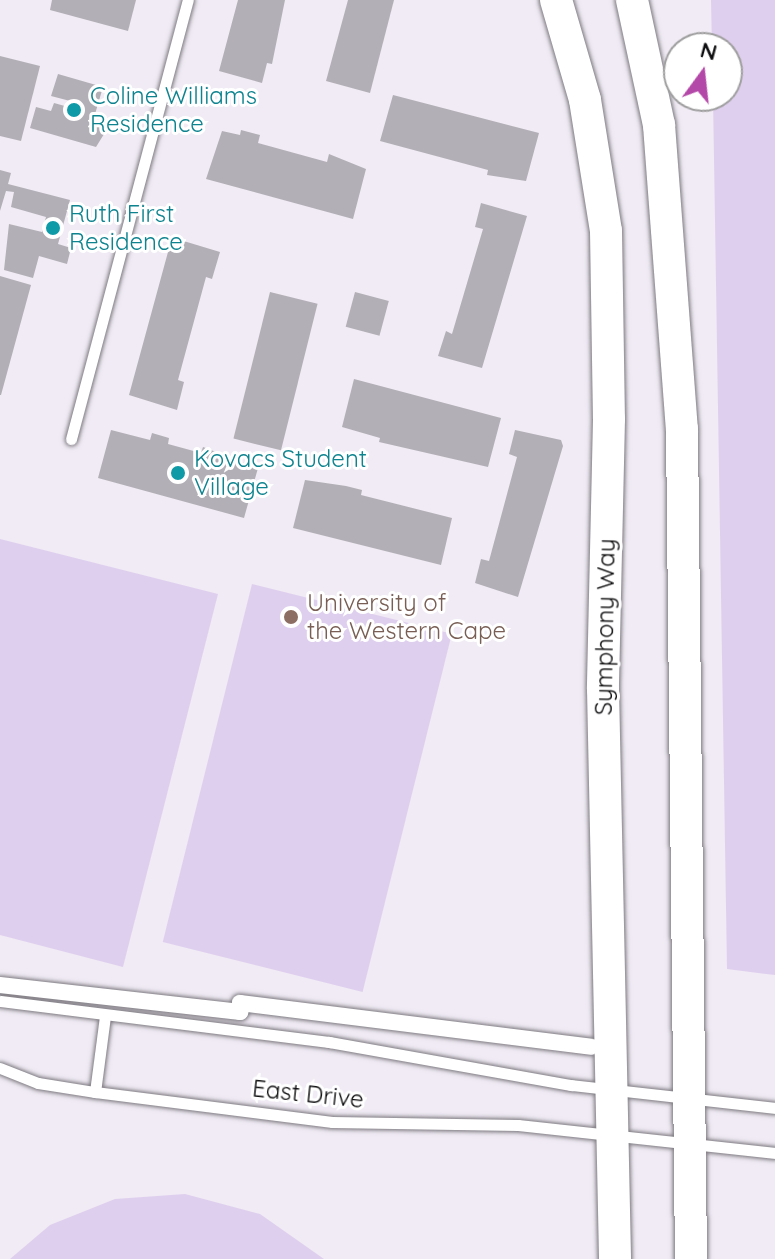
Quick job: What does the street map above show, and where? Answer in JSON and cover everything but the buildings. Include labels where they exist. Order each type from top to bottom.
[{"type":"main road","name":"Symphony Way","points":[[556,0],[585,100],[606,231],[609,419],[603,689],[616,1136],[615,1259]]},
{"type":"main road","points":[[632,0],[659,125],[677,335],[691,1097],[691,1259]]},
{"type":"street","points":[[0,985],[240,1012],[240,1003],[591,1047]]},
{"type":"lane","points":[[71,439],[188,0]]},
{"type":"lane","points":[[0,1001],[329,1042],[615,1091],[775,1108]]},
{"type":"lane","points":[[95,1092],[105,1016]]},
{"type":"lane","name":"East Drive","points":[[0,1068],[38,1083],[332,1122],[518,1125],[775,1153]]},
{"type":"shaded area","points":[[711,0],[775,0],[775,975],[727,969],[713,112],[743,112],[743,32],[712,32]]},
{"type":"shaded area","points":[[0,539],[218,594],[123,967],[0,935]]},
{"type":"shaded area","points":[[252,584],[452,634],[363,992],[163,942]]},
{"type":"shaded area","points":[[185,1194],[260,1214],[324,1259],[10,1259],[50,1225],[115,1199]]},
{"type":"place","name":"Coline Williams Residence","points":[[74,110]]},
{"type":"place","name":"Ruth First Residence","points":[[53,228]]},
{"type":"place","name":"Kovacs Student Village","points":[[178,473]]},
{"type":"place","name":"University of the Western Cape","points":[[291,617]]}]
